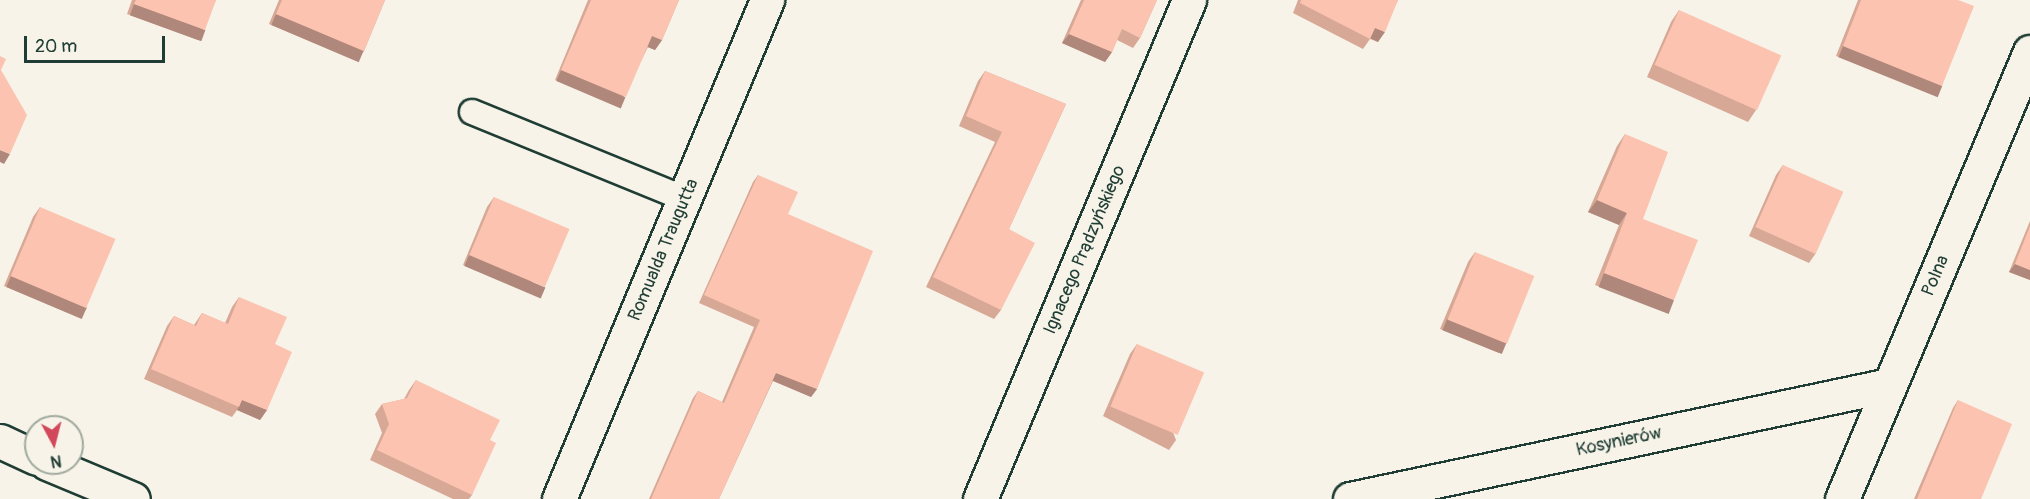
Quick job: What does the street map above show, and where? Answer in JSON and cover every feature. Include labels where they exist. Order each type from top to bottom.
[{"type":"street","name":"Romualda Traugutta","points":[[559,499],[767,0]]},
{"type":"street","name":"Ignacego Prądzyńskiego","points":[[980,499],[1189,0]]},
{"type":"street","name":"Polna","points":[[1842,499],[2030,52]]},
{"type":"street","name":"Kosynierów","points":[[1350,499],[1889,386]]},
{"type":"street","points":[[0,441],[24,452]]},
{"type":"street","points":[[76,475],[133,499]]},
{"type":"lane","points":[[472,112],[685,199]]},
{"type":"building","points":[[136,0],[216,0],[205,30],[134,4]]},
{"type":"building","points":[[282,0],[385,0],[364,51],[276,14]]},
{"type":"building","points":[[591,0],[679,0],[662,40],[652,36],[626,97],[561,70]]},
{"type":"building","points":[[1084,0],[1157,0],[1140,38],[1122,29],[1112,52],[1069,34]]},
{"type":"building","points":[[1301,0],[1398,0],[1385,32],[1375,28],[1370,39],[1300,3]]},
{"type":"building","points":[[1861,0],[1958,0],[1974,6],[1942,86],[1843,46]]},
{"type":"building","points":[[1679,10],[1781,56],[1757,110],[1655,65]]},
{"type":"building","points":[[0,56],[6,59],[1,70],[27,115],[10,154],[0,150]]},
{"type":"building","points":[[985,71],[1066,104],[1009,229],[1035,243],[1001,310],[933,277],[1002,132],[966,116]]},
{"type":"building","points":[[1625,134],[1668,152],[1643,219],[1698,240],[1674,300],[1604,273],[1627,213],[1597,200]]},
{"type":"building","points":[[1783,165],[1843,192],[1816,254],[1755,227]]},
{"type":"building","points":[[758,175],[798,192],[788,214],[873,251],[817,389],[776,373],[719,499],[651,499],[698,391],[724,403],[760,320],[704,295]]},
{"type":"building","points":[[494,197],[569,229],[545,287],[469,255]]},
{"type":"building","points":[[40,207],[115,239],[86,308],[11,276]]},
{"type":"building","points":[[2030,226],[2030,270],[2015,264]]},
{"type":"building","points":[[1475,252],[1534,276],[1507,344],[1448,320]]},
{"type":"building","points":[[239,297],[287,317],[275,344],[292,352],[267,410],[242,400],[239,407],[151,369],[174,316],[196,326],[202,313],[228,324]]},
{"type":"building","points":[[1137,344],[1204,373],[1178,435],[1110,407]]},
{"type":"building","points":[[416,380],[500,420],[490,440],[496,443],[472,495],[377,450],[389,424],[382,404],[407,398]]},
{"type":"building","points":[[1958,400],[2012,424],[1981,499],[1917,499]]}]
